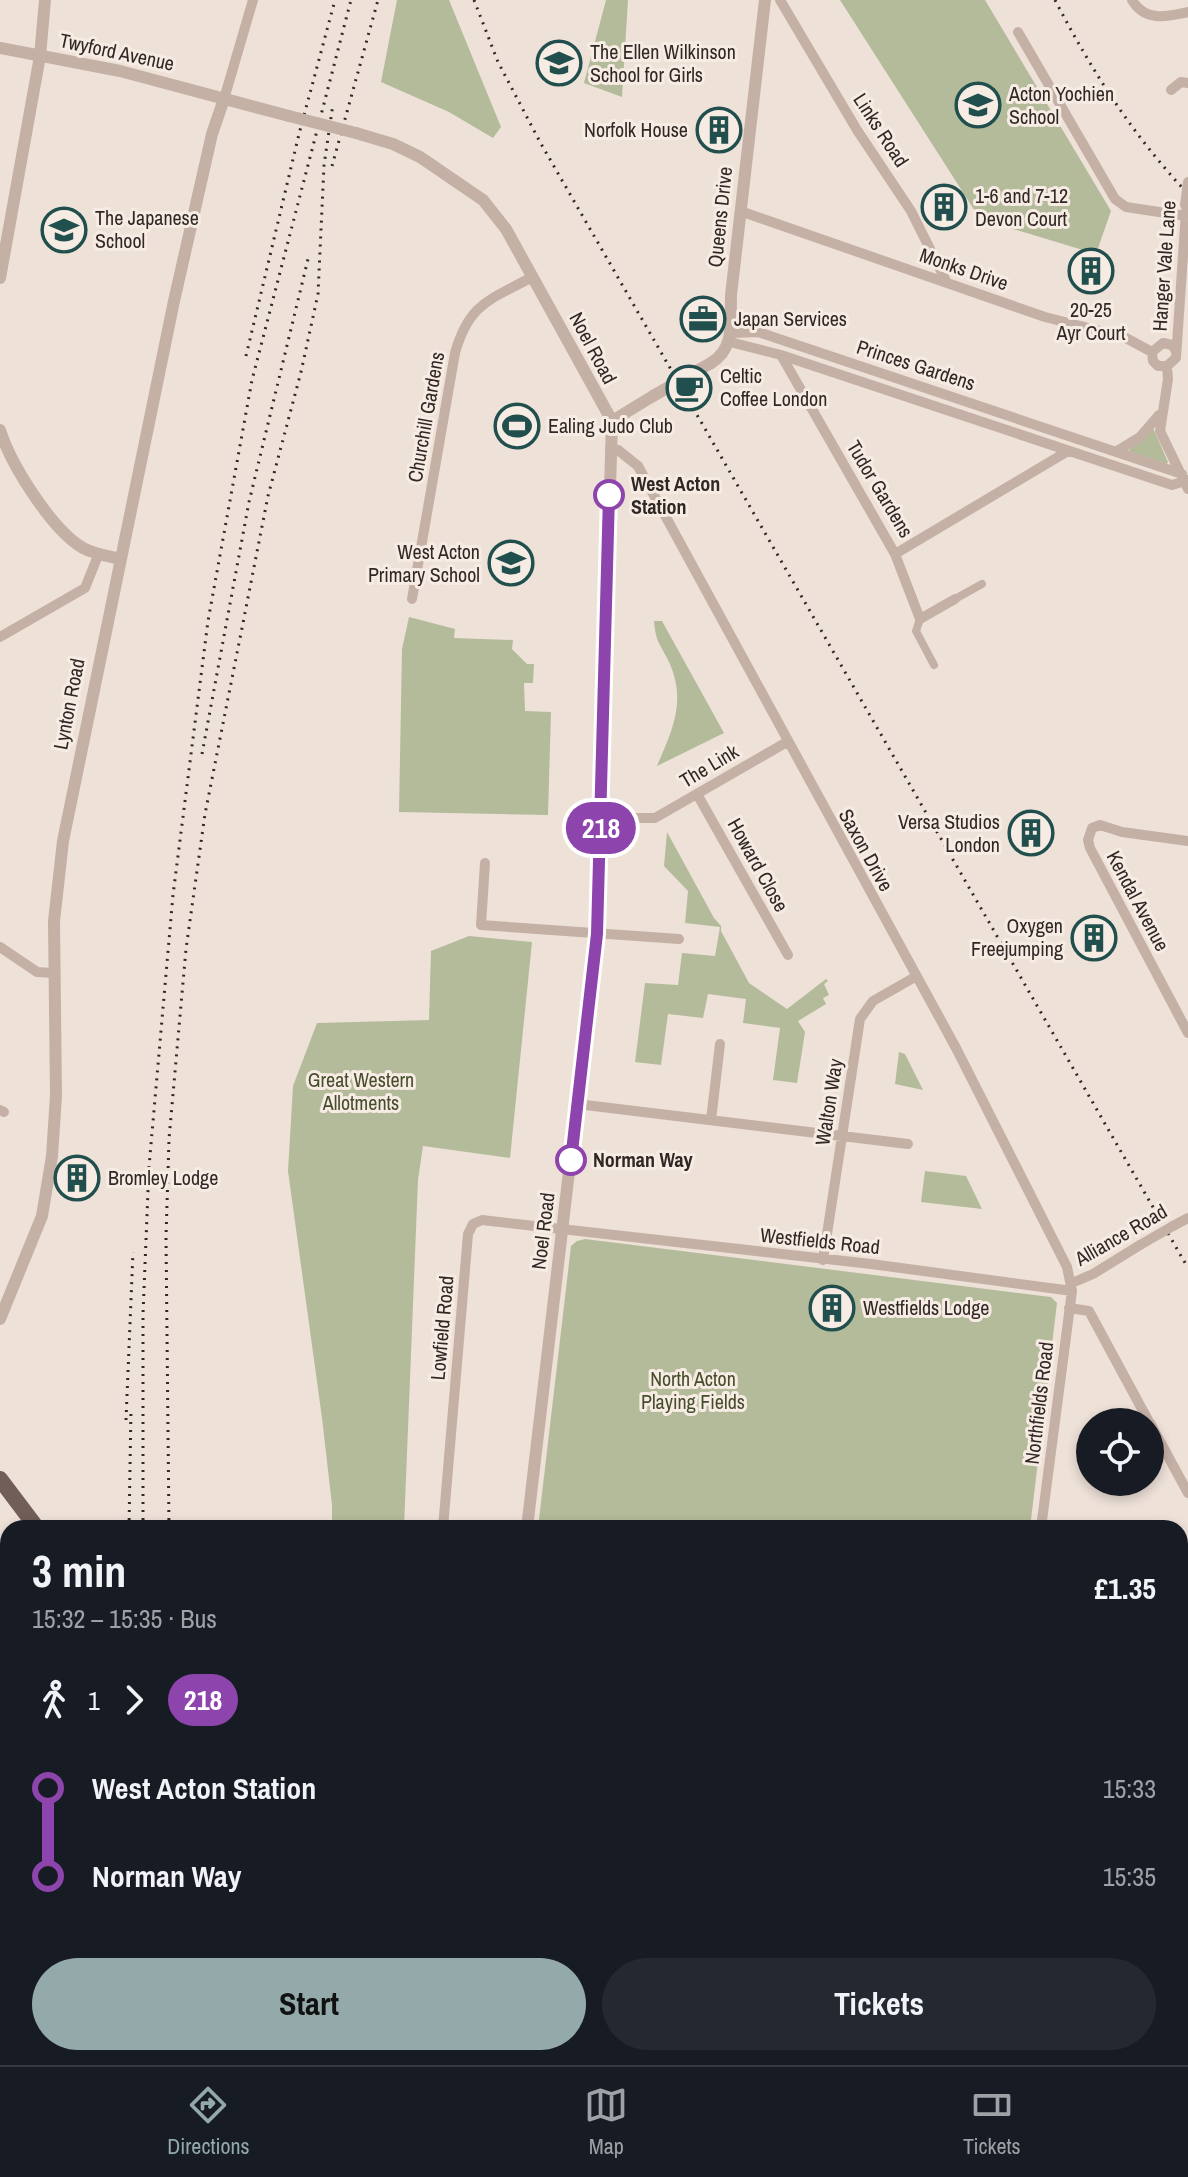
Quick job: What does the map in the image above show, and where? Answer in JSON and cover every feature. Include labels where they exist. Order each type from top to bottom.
[{"type":"main road","points":[[0,1479],[31,1520]]},
{"type":"street","points":[[0,278],[40,56],[45,0]]},
{"type":"street","points":[[224,99],[253,0]]},
{"type":"street","name":"Queens Drive","points":[[730,338],[731,295],[765,0]]},
{"type":"street","name":"Links Road","points":[[780,0],[857,130],[911,211],[947,283]]},
{"type":"street","points":[[1132,0],[1144,14],[1157,17],[1188,12]]},
{"type":"street","points":[[1018,32],[1115,199],[1126,207],[1186,210]]},
{"type":"street","name":"Twyford Avenue","points":[[0,48],[120,71],[224,99]]},
{"type":"street","points":[[1171,90],[1181,82],[1188,83]]},
{"type":"street","name":"Noel Road","points":[[224,99],[393,144],[420,157],[483,200],[506,229],[612,421],[597,934],[528,1520]]},
{"type":"street","name":"Lynton Road","points":[[0,1319],[42,1216],[52,1156],[56,1096],[54,921],[63,841],[205,163],[224,99]]},
{"type":"street","name":"Hanger Vale Lane","points":[[1175,348],[1188,182]]},
{"type":"street","name":"Monks Drive","points":[[740,211],[1045,317],[1124,337],[1152,352]]},
{"type":"street","name":"Churchill Gardens","points":[[412,599],[455,353],[464,325],[492,299],[532,277]]},
{"type":"street","name":"Princes Gardens","points":[[730,338],[758,332],[1117,451],[1186,481]]},
{"type":"street","points":[[612,421],[722,357],[730,338]]},
{"type":"street","name":"Princes Gardens","points":[[730,338],[1172,485],[1186,481]]},
{"type":"street","points":[[1163,343],[1175,348],[1174,361],[1167,366],[1158,366],[1153,361],[1152,352],[1163,343]]},
{"type":"street","name":"Tudor Gardens","points":[[781,355],[895,554],[1068,451]]},
{"type":"street","points":[[1167,366],[1160,431],[1186,481]]},
{"type":"street","points":[[1117,451],[1155,423],[1162,409]]},
{"type":"street","points":[[0,433],[31,491],[57,524],[84,548],[120,559]]},
{"type":"street","points":[[1083,456],[1088,442]]},
{"type":"street","name":"Saxon Drive","points":[[610,449],[618,450],[638,466],[956,1048],[1049,1230],[1072,1287]]},
{"type":"street","points":[[0,637],[85,588],[99,553]]},
{"type":"street","points":[[895,554],[920,619],[916,631],[934,665]]},
{"type":"street","points":[[920,619],[982,584]]},
{"type":"street","name":"The Link","points":[[601,818],[655,818],[787,742]]},
{"type":"street","name":"Howard Close","points":[[697,794],[788,955]]},
{"type":"street","name":"Kendal Avenue","points":[[1188,841],[1122,832],[1100,825],[1092,828],[1088,840],[1188,1033]]},
{"type":"street","points":[[485,863],[481,925],[679,939]]},
{"type":"street","points":[[0,947],[37,972],[53,973]]},
{"type":"street","name":"Walton Way","points":[[823,1260],[858,1024],[873,1001],[915,977]]},
{"type":"street","points":[[711,1120],[720,1044]]},
{"type":"street","points":[[577,1104],[908,1144]]},
{"type":"street","name":"Alliance Road","points":[[1072,1287],[1188,1218]]},
{"type":"street","name":"Lowfield Road","points":[[444,1520],[468,1234],[473,1224],[482,1220],[564,1229]]},
{"type":"street","name":"Westfields Road","points":[[564,1229],[1072,1287]]},
{"type":"street","name":"Northfields Road","points":[[1042,1520],[1072,1287]]},
{"type":"street","points":[[1084,1296],[1089,1311],[1142,1408]]},
{"type":"street","points":[[1069,1308],[1089,1311]]},
{"type":"street","points":[[1164,1448],[1188,1493]]},
{"type":"green space","points":[[397,0],[449,0],[501,127],[493,138],[449,112],[381,82]]},
{"type":"green space","points":[[606,0],[628,0],[622,97],[584,83]]},
{"type":"green space","name":"Acton Yochien School","points":[[840,0],[985,0],[1111,211],[1096,254],[980,219]]},
{"type":"green space","points":[[1153,428],[1168,462],[1167,464],[1128,451]]},
{"type":"green space","points":[[409,617],[455,629],[454,638],[513,640],[512,649],[527,664],[534,664],[533,683],[524,683],[525,711],[551,712],[548,815],[399,812],[402,649]]},
{"type":"green space","points":[[654,621],[662,621],[724,733],[657,766],[675,716],[677,690],[669,662],[657,639]]},
{"type":"green space","points":[[667,832],[721,926],[749,983],[787,1009],[826,979],[828,981],[824,984],[829,995],[823,998],[826,1004],[798,1021],[805,1032],[797,1083],[773,1080],[780,1028],[743,1023],[746,999],[708,994],[703,1018],[668,1014],[661,1065],[635,1062],[645,983],[678,985],[682,953],[715,956],[720,927],[685,923],[688,891],[664,866]]},
{"type":"green space","name":"Great Western Allotments","points":[[469,936],[532,942],[510,1158],[423,1146],[418,1180],[404,1520],[332,1520],[322,1418],[288,1171],[293,1086],[317,1023],[429,1020],[431,951]]},
{"type":"green space","points":[[899,1052],[905,1054],[923,1090],[895,1084]]},
{"type":"green space","points":[[925,1171],[966,1176],[982,1209],[921,1202]]},
{"type":"green space","name":"North Acton Playing Fields","points":[[585,1239],[1051,1297],[1057,1303],[1031,1520],[539,1520],[571,1246]]},
{"type":"railway","points":[[246,356],[299,134],[335,0]]},
{"type":"railway","points":[[143,1520],[143,1314],[149,1167],[173,895],[208,621],[252,380],[351,0]]},
{"type":"railway","points":[[332,166],[378,0]]},
{"type":"railway","points":[[474,0],[498,62],[540,142],[1188,1268]]},
{"type":"railway","points":[[1055,0],[1115,102],[1149,149],[1188,194]]},
{"type":"railway","points":[[169,1520],[166,1237],[169,1139],[186,949],[205,814],[268,496],[318,294],[324,165],[333,104]]},
{"type":"railway","points":[[202,754],[249,502],[308,259]]},
{"type":"railway","points":[[126,1420],[133,1252]]},
{"type":"railway","points":[[129,1520],[131,1408]]},
{"type":"bus line","name":"218","points":[[571,1160],[597,934],[609,495]]},
{"type":"place","name":"The Ellen Wilkinson School for Girls","points":[[559,63]]},
{"type":"place","name":"Acton Yochien School","points":[[978,105]]},
{"type":"place","name":"Norfolk House","points":[[719,130]]},
{"type":"place","name":"1-6 and 7-12 Devon Court","points":[[944,207]]},
{"type":"place","name":"The Japanese School","points":[[64,230]]},
{"type":"place","name":"20-25 Ayr Court","points":[[1091,271]]},
{"type":"place","name":"Japan Services","points":[[703,319]]},
{"type":"place","name":"Celtic Coffee London","points":[[689,388]]},
{"type":"place","name":"Ealing Judo Club","points":[[517,426]]},
{"type":"place","name":"West Acton Station","points":[[609,495]]},
{"type":"place","name":"West Acton Primary School","points":[[511,563]]},
{"type":"place","name":"Versa Studios London","points":[[1031,833]]},
{"type":"place","name":"Oxygen Freejumping","points":[[1094,938]]},
{"type":"place","name":"Norman Way","points":[[571,1160]]},
{"type":"place","name":"Bromley Lodge","points":[[77,1178]]},
{"type":"place","name":"Westfields Lodge","points":[[832,1308]]}]
